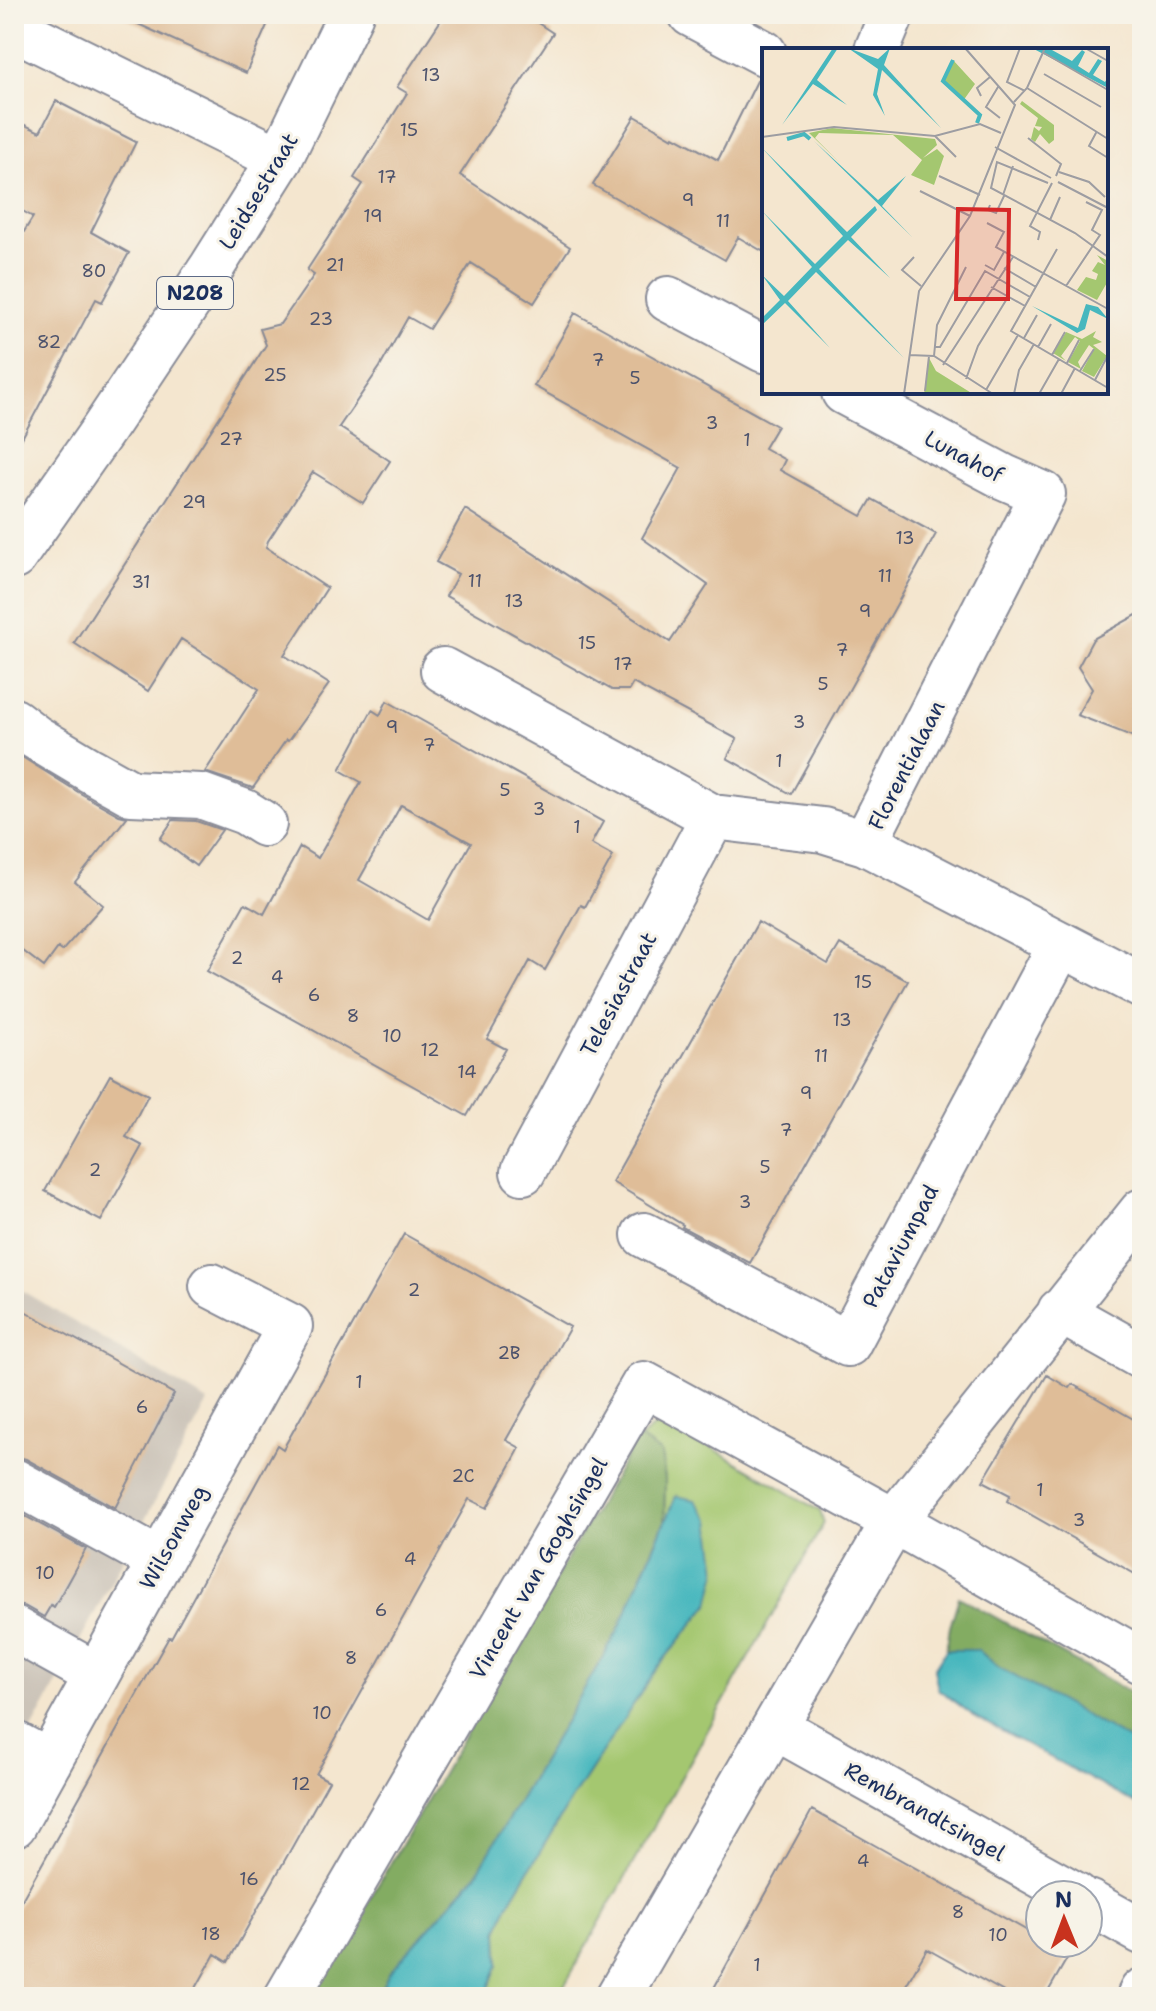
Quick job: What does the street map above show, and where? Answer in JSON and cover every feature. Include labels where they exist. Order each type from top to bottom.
[{"type":"street","name":"Leidsestraat","points":[[14,557],[212,267],[280,159],[351,14]]},
{"type":"street","points":[[691,14],[762,52]]},
{"type":"street","points":[[878,48],[892,14]]},
{"type":"street","points":[[14,28],[280,159]]},
{"type":"street","points":[[668,299],[762,349]]},
{"type":"street","name":"Lunahof","points":[[848,394],[1004,477],[1043,494]]},
{"type":"street","name":"Florentialaan","points":[[1043,494],[865,843],[1142,986]]},
{"type":"street","points":[[443,670],[713,817],[823,830],[865,843]]},
{"type":"street","points":[[14,721],[131,793],[201,796],[245,812],[264,824]]},
{"type":"street","name":"Telesiastraat","points":[[523,1172],[713,817]]},
{"type":"street","name":"Pataviumpad","points":[[644,1235],[848,1344],[1061,944]]},
{"type":"street","points":[[618,1997],[894,1521],[1142,1211]]},
{"type":"street","name":"Wilsonweg","points":[[14,1825],[32,1753],[97,1675],[290,1326],[212,1286]]},
{"type":"street","points":[[1060,1311],[1142,1357]]},
{"type":"street","name":"Vincent van Goghsingel","points":[[287,1997],[644,1384],[894,1521]]},
{"type":"street","points":[[14,1481],[160,1561]]},
{"type":"street","points":[[894,1521],[1142,1661]]},
{"type":"street","points":[[14,1629],[97,1675]]},
{"type":"street","name":"Rembrandtsingel","points":[[775,1727],[1047,1879]]},
{"type":"street","points":[[1104,1911],[1142,1932]]},
{"type":"street","points":[[1139,1997],[1142,1991]]},
{"type":"shaded area","points":[[14,1286],[208,1402],[14,1763]]},
{"type":"green space","points":[[654,1426],[682,1430],[820,1511],[824,1523],[558,1997],[485,1997],[499,1964],[498,1931],[508,1905],[571,1800],[657,1668],[709,1604],[677,1496],[664,1523],[665,1479],[661,1453],[640,1438]]},
{"type":"green space","points":[[640,1438],[661,1453],[665,1479],[664,1523],[618,1631],[476,1875],[389,1973],[377,1997],[313,1997],[634,1443]]},
{"type":"green space","points":[[959,1597],[1142,1699],[1142,1747],[998,1667],[978,1650],[946,1650]]},
{"type":"water","points":[[676,1496],[695,1500],[710,1520],[717,1571],[709,1604],[657,1668],[571,1800],[508,1905],[498,1931],[499,1964],[485,1997],[377,1997],[389,1973],[476,1875],[618,1631]]},
{"type":"water","points":[[946,1650],[978,1650],[998,1667],[1142,1747],[1142,1807],[974,1716],[938,1689],[934,1669]]},
{"type":"building","points":[[116,14],[272,14],[246,73]]},
{"type":"building","points":[[445,14],[524,14],[553,33],[460,175],[570,247],[534,303],[471,263],[429,329],[408,317],[380,367],[339,427],[390,461],[363,503],[313,472],[268,541],[266,547],[327,588],[284,655],[329,684],[253,788],[205,772],[259,689],[181,639],[148,691],[74,643],[266,345],[260,329],[280,324],[314,275],[307,270],[363,184],[354,178],[407,93],[397,87]]},
{"type":"building","points":[[759,77],[762,78],[762,251],[738,237],[725,260],[593,185],[635,116],[718,160]]},
{"type":"building","points":[[56,101],[136,142],[91,232],[129,253],[102,302],[96,299],[14,453],[14,248],[33,217],[14,206],[14,120],[40,132]]},
{"type":"building","points":[[575,313],[777,426],[764,448],[785,460],[780,470],[862,516],[872,499],[936,534],[791,794],[727,758],[737,739],[633,683],[629,690],[612,690],[446,596],[458,574],[436,562],[465,509],[670,642],[708,585],[642,538],[681,468],[534,386]]},
{"type":"building","points":[[1142,612],[1142,740],[1077,715],[1092,689],[1078,667],[1093,639]]},
{"type":"building","points":[[387,701],[603,822],[591,844],[613,856],[545,970],[530,961],[487,1039],[506,1049],[467,1116],[207,971],[245,903],[264,914],[300,847],[318,858],[361,782],[340,770],[372,710],[380,715]],"holes":[[[401,805],[471,843],[428,920],[359,880]]]},
{"type":"building","points":[[14,752],[78,792],[127,817],[75,882],[103,905],[62,951],[58,948],[44,967],[14,944]]},
{"type":"building","points":[[173,820],[196,821],[222,830],[196,866],[160,839]]},
{"type":"building","points":[[758,922],[828,964],[840,944],[908,981],[750,1263],[682,1227],[612,1182]]},
{"type":"building","points":[[110,1075],[148,1095],[126,1137],[143,1146],[101,1221],[45,1191]]},
{"type":"building","points":[[404,1234],[570,1327],[506,1440],[520,1448],[487,1508],[469,1499],[316,1774],[329,1781],[228,1962],[215,1954],[191,1997],[14,1997],[14,1914],[277,1445],[283,1449]]},
{"type":"building","points":[[14,1305],[174,1394],[115,1508],[26,1459],[14,1456]]},
{"type":"building","points":[[1047,1375],[1069,1388],[1072,1384],[1142,1424],[1142,1578],[1007,1501],[1010,1495],[983,1481]]},
{"type":"building","points":[[14,1510],[86,1549],[54,1607],[51,1605],[44,1617],[14,1604]]},
{"type":"building","points":[[812,1810],[1024,1929],[1024,1959],[1067,1959],[1045,1997],[1013,1997],[927,1949],[899,1997],[709,1997]]}]
